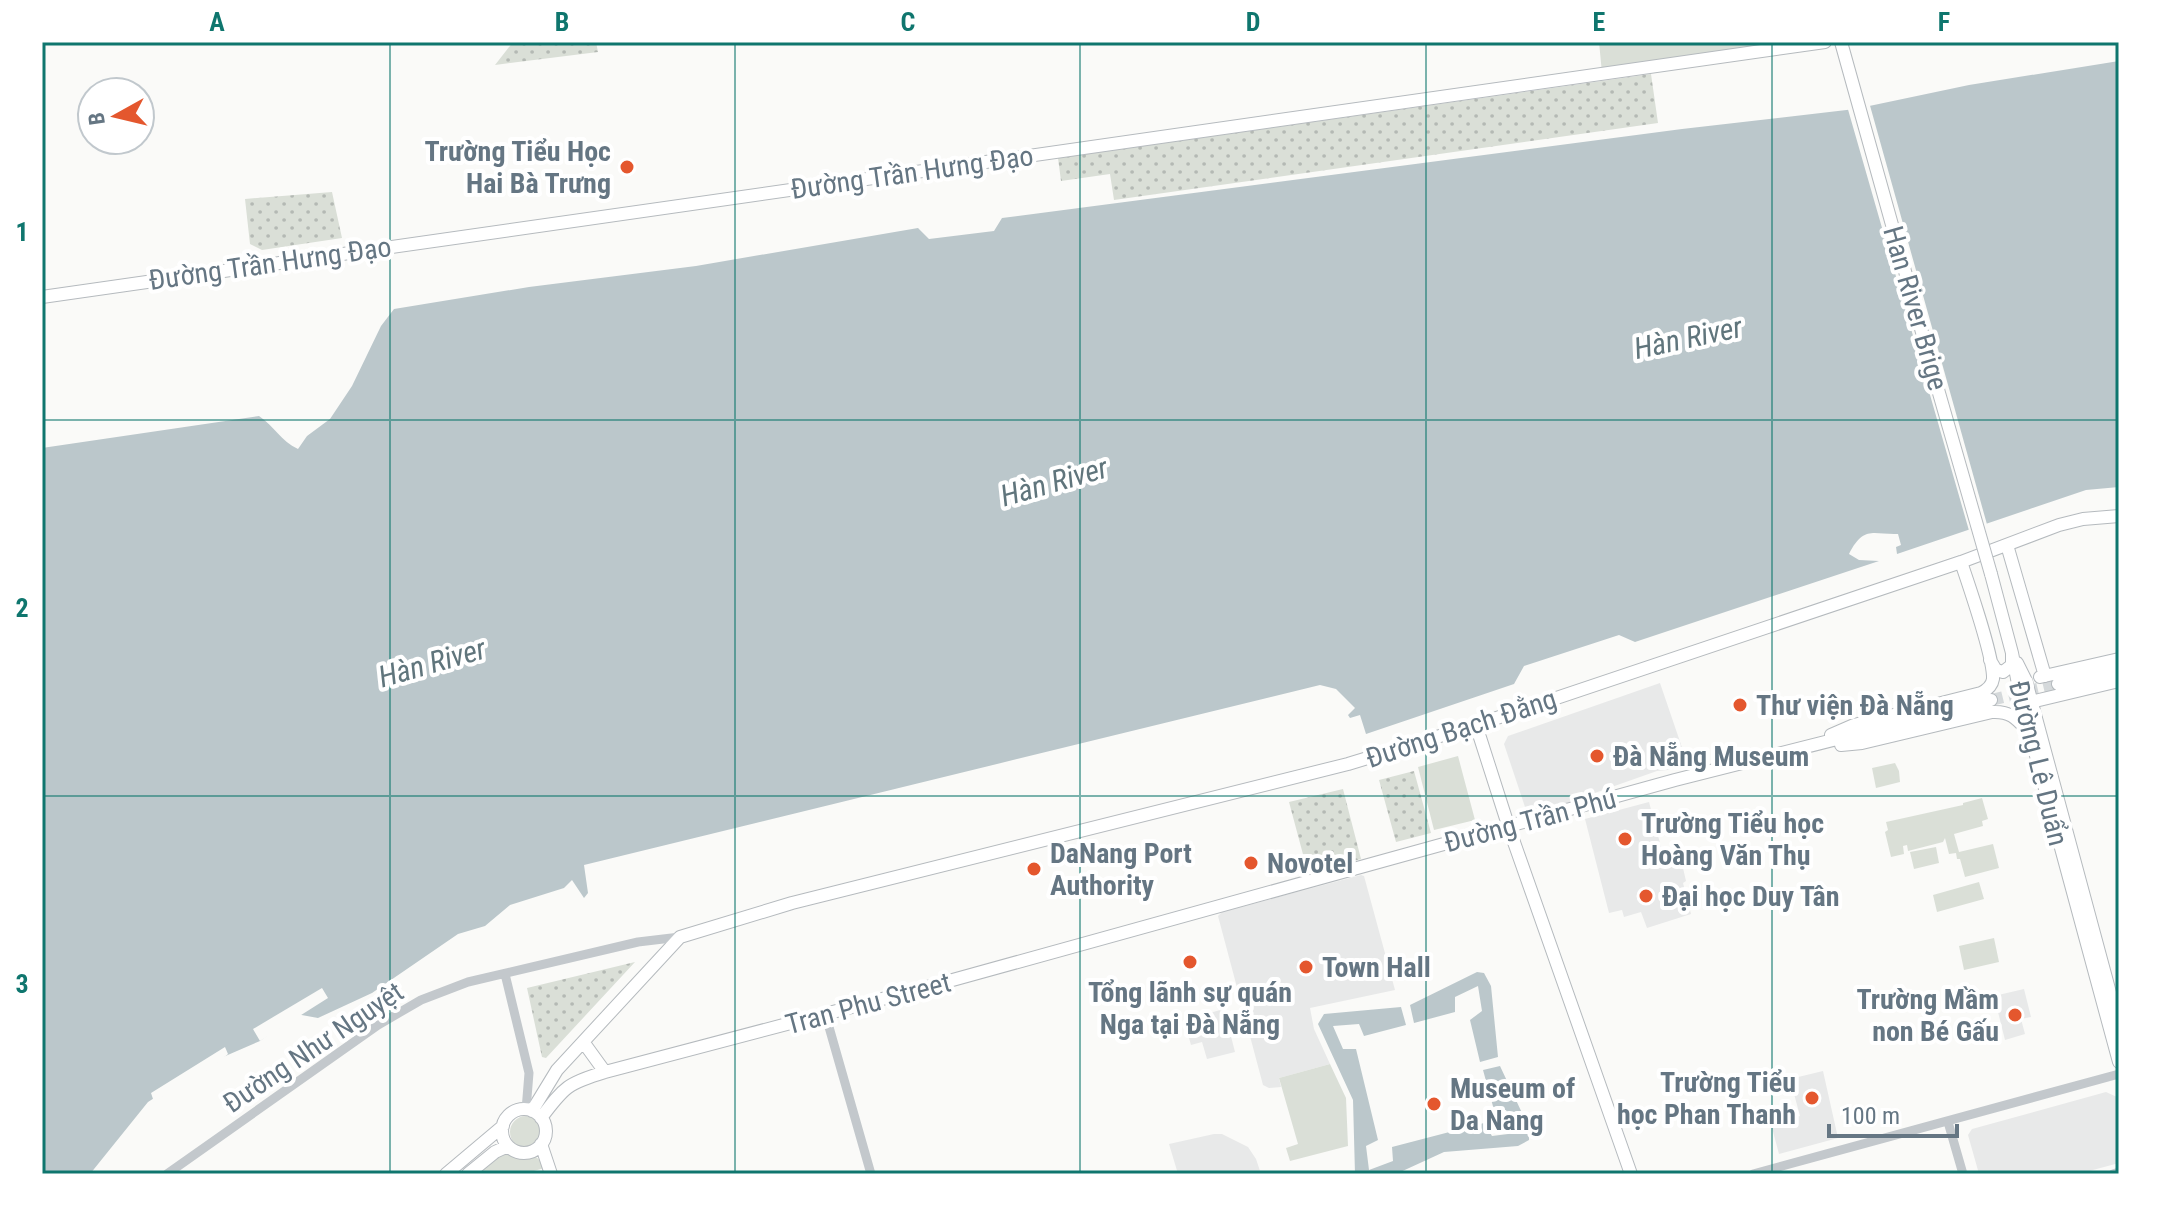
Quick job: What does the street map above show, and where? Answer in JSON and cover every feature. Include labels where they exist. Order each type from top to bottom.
[{"type":"main road","points":[[42,297],[479,232],[1825,42]]},
{"type":"main road","name":"Han River Brige","points":[[1841,42],[2012,653]]},
{"type":"main road","name":"Đường Bạch Đằng","points":[[680,937],[792,903],[1348,764],[1476,725],[1961,562],[2070,522],[2119,516]]},
{"type":"main road","points":[[2007,545],[2045,676]]},
{"type":"main road","points":[[1799,749],[1854,725],[1986,690],[1993,678],[1961,562]]},
{"type":"main road","points":[[1987,652],[1992,666],[1999,672],[2010,668],[2012,653]]},
{"type":"main road","name":"Đường Lê Duẩn","points":[[2012,653],[2026,681],[2034,732],[2119,1062]]},
{"type":"main road","name":"Đường Lê Duẩn","points":[[2012,653],[2016,684],[2034,732],[2119,1026]]},
{"type":"main road","points":[[2026,681],[2119,659]]},
{"type":"main road","points":[[2031,702],[2056,690],[2119,670]]},
{"type":"main road","points":[[2056,690],[2119,681]]},
{"type":"main road","points":[[1799,749],[1862,743],[2003,711],[2034,732],[2056,690]]},
{"type":"main road","name":"Đường Trần Phú","points":[[825,1013],[1371,862],[1509,828],[1675,780],[1991,700]]},
{"type":"main road","points":[[1476,725],[1509,828],[1631,1174]]},
{"type":"main road","points":[[533,1113],[550,1078],[680,937]]},
{"type":"main road","name":"Tran Phu Street","points":[[533,1113],[578,1080],[825,1013]]},
{"type":"main road","points":[[584,1043],[605,1072]]},
{"type":"main road","points":[[446,1174],[503,1126],[509,1116],[533,1113]]},
{"type":"main road","points":[[503,1126],[503,1137],[508,1146],[522,1153],[530,1152],[541,1144],[546,1131],[533,1113]]},
{"type":"main road","points":[[541,1144],[549,1170]]},
{"type":"main road","points":[[468,1174],[495,1152],[508,1146]]},
{"type":"main road","points":[[530,1152],[549,1170]]},
{"type":"street","name":"Đường Như Nguyệt","points":[[167,1174],[389,1018],[446,990],[638,942],[680,937]]},
{"type":"street","points":[[505,974],[529,1073],[533,1113]]},
{"type":"street","points":[[825,1013],[871,1174]]},
{"type":"street","points":[[1753,1174],[2119,1074]]},
{"type":"street","points":[[1948,1122],[1963,1174]]},
{"type":"shaded area","points":[[513,42],[596,42],[598,52],[495,65]]},
{"type":"shaded area","points":[[1599,42],[1780,42],[1782,48],[1602,73]]},
{"type":"shaded area","points":[[1651,74],[1658,123],[1114,200],[1110,174],[1061,181],[1058,158]]},
{"type":"shaded area","points":[[332,192],[342,238],[262,250],[250,244],[245,199]]},
{"type":"shaded area","name":"Đà Nẵng Museum","points":[[1660,683],[1689,768],[1657,771],[1538,813],[1526,810],[1504,744],[1508,736]]},
{"type":"shaded area","points":[[1458,756],[1475,820],[1434,830],[1418,767]]},
{"type":"shaded area","points":[[1895,763],[1900,782],[1876,788],[1872,768]]},
{"type":"shaded area","points":[[1414,771],[1431,833],[1396,842],[1379,780]]},
{"type":"shaded area","points":[[1343,789],[1361,859],[1308,873],[1289,802]]},
{"type":"shaded area","points":[[1982,798],[1988,819],[1982,821],[1983,826],[1954,834],[1959,852],[1993,844],[1999,868],[1965,877],[1960,859],[1957,859],[1956,853],[1949,854],[1945,838],[1943,842],[1908,851],[1907,845],[1903,846],[1904,854],[1891,857],[1885,832],[1888,830],[1886,822]]},
{"type":"shaded area","points":[[1649,802],[1664,858],[1680,855],[1691,914],[1647,928],[1641,912],[1624,917],[1622,910],[1609,913],[1585,819]]},
{"type":"shaded area","points":[[1936,847],[1939,863],[1914,869],[1910,852]]},
{"type":"shaded area","points":[[1364,876],[1395,990],[1310,1008],[1314,1029],[1330,1064],[1279,1078],[1281,1087],[1269,1088],[1263,1085],[1218,916],[1222,912]]},
{"type":"shaded area","points":[[1979,882],[1984,899],[1937,912],[1933,895]]},
{"type":"shaded area","points":[[1994,938],[1999,962],[1964,970],[1959,946]]},
{"type":"shaded area","points":[[635,962],[546,1058],[542,1057],[527,988]]},
{"type":"shaded area","points":[[1180,984],[1184,997],[1155,1005],[1151,992]]},
{"type":"shaded area","name":"Trường Mầm non Bé Gấu","points":[[2024,989],[2031,1017],[2021,1019],[2025,1034],[2005,1040],[1994,996]]},
{"type":"shaded area","points":[[1224,1009],[1235,1052],[1207,1059],[1202,1042],[1191,1045],[1184,1020]]},
{"type":"shaded area","points":[[1330,1064],[1346,1098],[1348,1146],[1290,1161],[1286,1148],[1298,1144],[1279,1078]]},
{"type":"shaded area","name":"Trường Tiểu học Phan Thanh","points":[[1823,1071],[1838,1138],[1779,1154],[1771,1124],[1800,1116],[1790,1079]]},
{"type":"shaded area","points":[[2106,1092],[2117,1097],[2119,1104],[2119,1163],[2078,1174],[1979,1174],[1968,1135],[1972,1129]]},
{"type":"shaded area","points":[[526,1116],[537,1121],[542,1132],[537,1143],[526,1148],[515,1143],[510,1132],[515,1121]]},
{"type":"shaded area","points":[[1222,1134],[1248,1147],[1261,1174],[1178,1174],[1169,1144]]},
{"type":"shaded area","points":[[508,1146],[522,1153],[530,1152],[548,1167],[523,1174],[468,1174]]},
{"type":"water","name":"Hàn River","points":[[2119,61],[2119,487],[2086,490],[1897,554],[1896,547],[1901,545],[1898,534],[1865,535],[1849,554],[1859,560],[1879,561],[1635,642],[1619,635],[1524,666],[1514,684],[1366,734],[1360,715],[1350,718],[1348,715],[1355,708],[1336,689],[1320,685],[584,865],[588,893],[584,898],[572,880],[564,888],[510,905],[485,926],[458,934],[372,993],[318,1018],[296,1014],[260,1041],[207,1064],[148,1102],[90,1174],[42,1174],[42,448],[259,416],[298,449],[307,436],[330,419],[352,386],[381,326],[394,309],[529,287],[696,266],[918,228],[929,239],[994,231],[1002,218],[1855,109],[1969,85]]},
{"type":"water","points":[[1477,972],[1484,973],[1491,986],[1498,1057],[1480,1062],[1470,1020],[1482,1011],[1478,986],[1455,997],[1455,1012],[1414,1023],[1410,1005]]},
{"type":"water","points":[[1401,1007],[1406,1025],[1364,1036],[1359,1024],[1333,1026],[1343,1049],[1356,1049],[1378,1140],[1366,1146],[1369,1170],[1393,1161],[1392,1147],[1484,1123],[1492,1136],[1516,1133],[1506,1110],[1494,1110],[1483,1070],[1500,1066],[1529,1128],[1529,1140],[1518,1146],[1444,1152],[1396,1174],[1355,1174],[1353,1100],[1318,1024],[1324,1014]]},
{"type":"pier","points":[[1869,102],[1988,528],[1970,534],[1847,106]]},
{"type":"pier","points":[[322,988],[328,998],[260,1041],[253,1029]]},
{"type":"pier","points":[[225,1047],[228,1054],[215,1065],[154,1102],[151,1093]]},
{"type":"tunnel","points":[[1991,700],[2058,684]]},
{"type":"place","name":"Trường Tiểu Học Hai Bà Trưng","points":[[627,167]]},
{"type":"place","name":"Thư viện Đà Nẵng","points":[[1740,705]]},
{"type":"place","name":"Đà Nẵng Museum","points":[[1597,756]]},
{"type":"place","name":"Trường Tiểu học Hoàng Văn Thụ","points":[[1625,839]]},
{"type":"place","name":"Novotel","points":[[1251,863]]},
{"type":"place","name":"DaNang Port Authority","points":[[1034,869]]},
{"type":"place","name":"Đại học Duy Tân","points":[[1646,896]]},
{"type":"place","name":"Tổng lãnh sự quán Nga tại Đà Nẵng","points":[[1190,962]]},
{"type":"place","name":"Town Hall","points":[[1306,967]]},
{"type":"place","name":"Trường Mầm non Bé Gấu","points":[[2015,1015]]},
{"type":"place","name":"Trường Tiểu học Phan Thanh","points":[[1812,1098]]},
{"type":"place","name":"Museum of Da Nang","points":[[1434,1104]]}]
